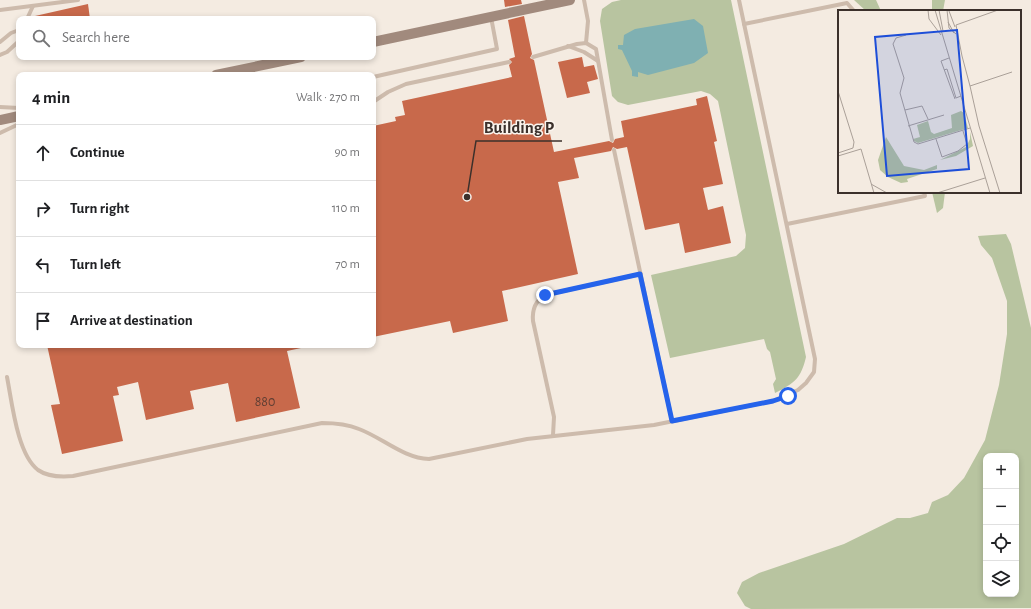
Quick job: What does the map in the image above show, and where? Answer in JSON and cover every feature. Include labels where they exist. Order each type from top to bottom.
[{"type":"main road","points":[[376,41],[570,0]]},
{"type":"main road","points":[[230,72],[287,60]]},
{"type":"main road","points":[[0,120],[16,117]]},
{"type":"lane","points":[[0,10],[78,0]]},
{"type":"lane","points":[[584,0],[588,21],[586,43]]},
{"type":"lane","points":[[7,378],[24,452],[38,470],[60,477],[73,476],[322,423],[336,423],[359,429],[401,451],[419,458],[429,459],[527,439],[624,429],[672,421],[773,401],[798,390],[806,383],[814,372],[815,359],[739,0]]},
{"type":"lane","points":[[744,24],[847,3],[853,10]]},
{"type":"lane","points":[[28,16],[33,6]]},
{"type":"lane","points":[[376,76],[497,49],[491,17]]},
{"type":"lane","points":[[0,42],[11,33],[16,31]]},
{"type":"lane","points":[[533,57],[568,46],[586,43],[596,49],[612,140]]},
{"type":"lane","points":[[0,55],[7,52],[16,44]]},
{"type":"lane","points":[[568,46],[584,52],[598,61]]},
{"type":"lane","points":[[376,100],[388,92],[406,84],[508,62]]},
{"type":"lane","points":[[0,108],[16,108]]},
{"type":"lane","points":[[0,133],[16,125]]},
{"type":"lane","points":[[614,150],[672,421]]},
{"type":"lane","points":[[787,224],[925,196],[924,193]]},
{"type":"lane","points":[[553,436],[554,417],[532,312],[539,298],[545,295],[640,274]]},
{"type":"green space","points":[[621,0],[731,0],[806,357],[802,370],[796,379],[788,386],[775,393],[773,384],[776,379],[770,352],[767,349],[764,339],[670,358],[651,275],[736,256],[745,248],[746,235],[718,101],[710,94],[701,91],[628,105],[618,102],[612,96],[600,21],[602,9],[612,2]]},
{"type":"green space","points":[[854,0],[876,0],[881,10],[865,10]]},
{"type":"green space","points":[[932,0],[945,0],[943,10],[932,10]]},
{"type":"green space","points":[[932,193],[945,193],[943,208],[937,213]]},
{"type":"green space","points":[[1006,234],[1011,244],[1031,328],[1031,608],[751,609],[745,606],[737,593],[742,582],[759,573],[844,544],[897,518],[910,518],[928,513],[932,502],[948,495],[964,478],[985,440],[999,385],[1007,334],[1007,301],[992,258],[981,245],[978,236]]},
{"type":"water","points":[[694,19],[703,26],[708,53],[694,63],[648,75],[638,72],[638,77],[632,76],[632,71],[622,50],[618,49],[618,45],[623,45],[624,35],[635,29]]},
{"type":"building","points":[[504,0],[521,0],[522,4],[505,7]]},
{"type":"building","points":[[88,4],[90,16],[35,16]]},
{"type":"building","points":[[524,16],[532,54],[530,58],[534,60],[554,152],[609,141],[613,143],[615,139],[624,137],[621,121],[697,105],[696,99],[707,96],[717,141],[714,142],[723,184],[703,188],[708,210],[723,206],[731,243],[685,253],[679,223],[645,230],[627,147],[617,149],[613,147],[611,151],[574,158],[579,178],[558,182],[578,274],[502,291],[508,321],[453,333],[450,321],[376,336],[376,125],[396,121],[395,117],[405,115],[402,101],[512,77],[509,65],[512,62],[509,59],[515,57],[508,20]]},
{"type":"building","points":[[582,57],[584,67],[594,65],[598,79],[587,82],[590,93],[567,98],[558,62]]},
{"type":"building","points":[[48,348],[301,348],[287,351],[300,408],[236,422],[228,383],[190,391],[194,409],[146,420],[138,382],[117,387],[119,395],[113,396],[123,441],[62,454],[51,405],[60,404]]},
{"type":"place","name":"Building P","points":[[467,197]]},
{"type":"route","points":[[545,295],[640,274],[672,421],[773,401],[788,396]]}]
